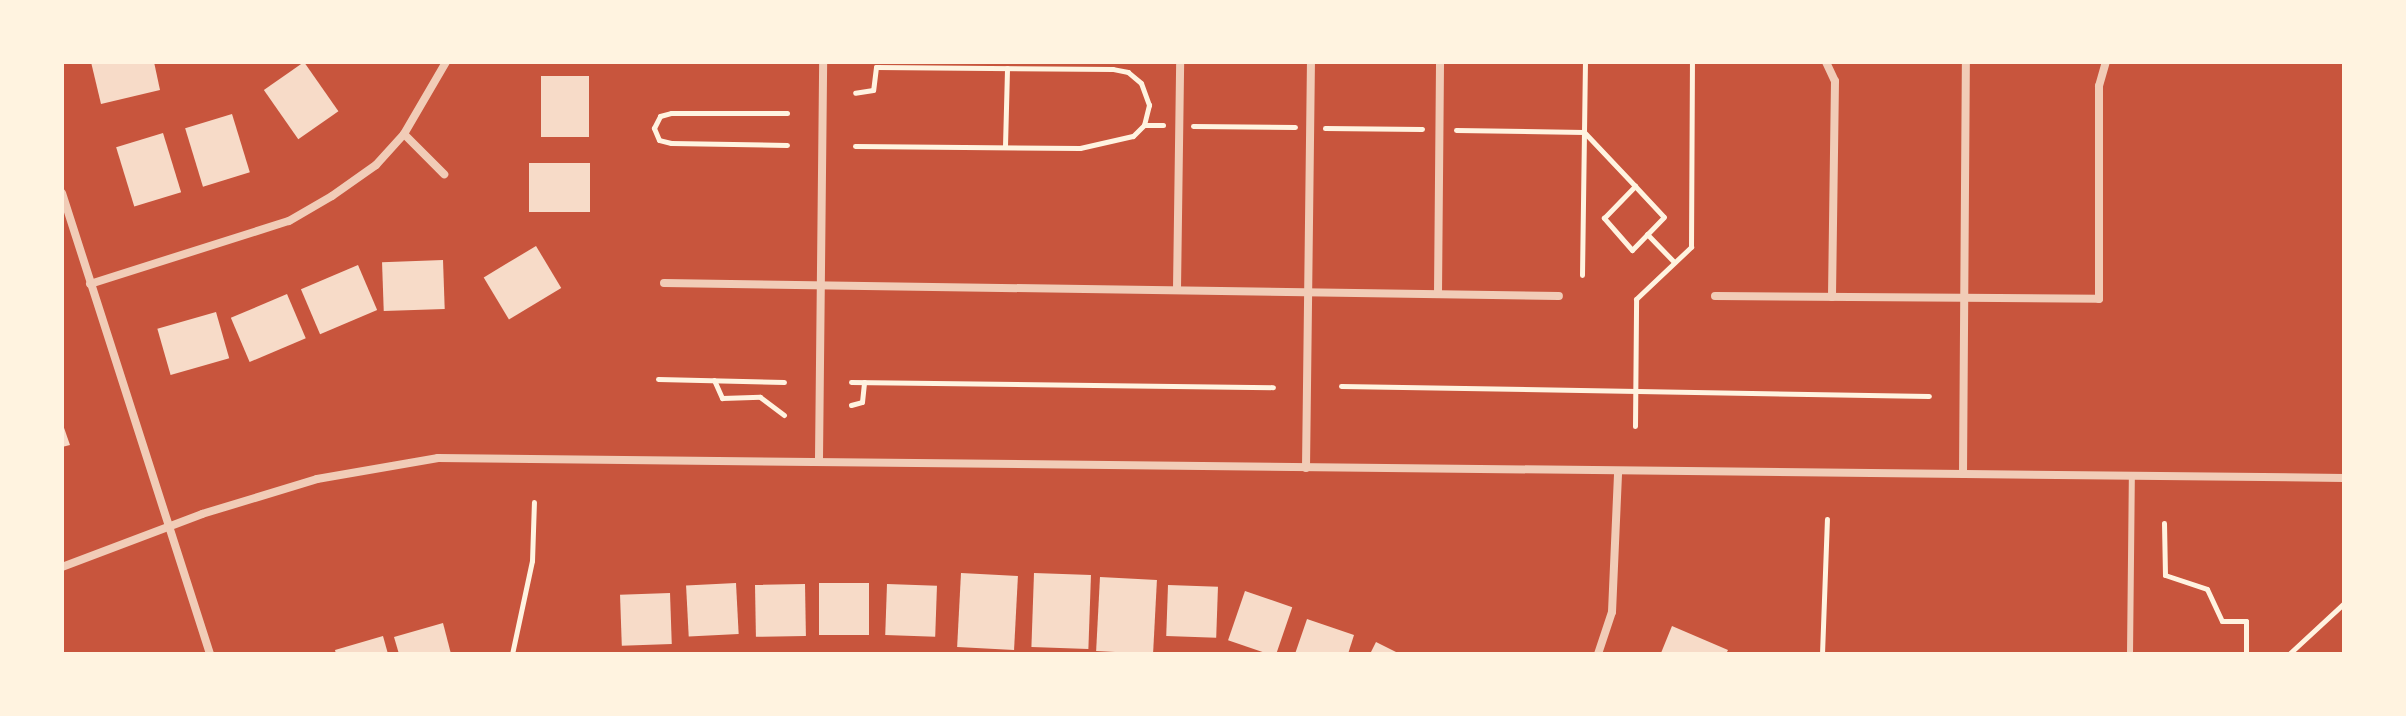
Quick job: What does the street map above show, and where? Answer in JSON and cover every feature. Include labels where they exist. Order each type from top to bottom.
[{"type":"street","points":[[90,284],[289,221],[376,165],[404,134],[446,62]]},
{"type":"street","points":[[819,459],[823,62]]},
{"type":"street","points":[[1177,289],[1180,62]]},
{"type":"street","points":[[1306,468],[1311,62]]},
{"type":"street","points":[[1438,294],[1440,62]]},
{"type":"street","points":[[1826,62],[1835,81],[1832,297]]},
{"type":"street","points":[[1963,474],[1966,62]]},
{"type":"street","points":[[1715,296],[2099,299],[2099,86],[2106,62]]},
{"type":"street","points":[[404,134],[444,174]]},
{"type":"street","points":[[62,193],[210,654]]},
{"type":"street","points":[[664,283],[1559,296]]},
{"type":"street","points":[[62,567],[168,526],[317,479],[438,458],[819,459],[1618,472],[2344,478]]},
{"type":"street","points":[[1598,654],[1612,612],[1618,472]]},
{"type":"lane","points":[[2130,654],[2132,475]]},
{"type":"path","points":[[1582,275],[1585,62]]},
{"type":"path","points":[[1635,426],[1636,299],[1691,247],[1692,62]]},
{"type":"path","points":[[855,93],[873,90],[876,67],[1128,72],[1147,93],[1144,125],[1133,136],[1080,148],[855,146]]},
{"type":"path","points":[[1005,146],[1007,68]]},
{"type":"path","points":[[787,113],[671,113],[660,116],[654,128],[659,140],[671,143],[787,145]]},
{"type":"path","points":[[1144,125],[1584,132],[1635,186],[1664,217],[1632,250],[1604,218],[1635,186]]},
{"type":"path","points":[[1647,234],[1674,262]]},
{"type":"path","points":[[658,379],[784,382]]},
{"type":"path","points":[[714,380],[722,398],[760,397],[784,415]]},
{"type":"path","points":[[851,382],[1273,387]]},
{"type":"path","points":[[851,405],[862,402],[864,382]]},
{"type":"path","points":[[1341,386],[1929,396]]},
{"type":"path","points":[[512,654],[532,561],[534,502]]},
{"type":"path","points":[[1822,654],[1827,519]]},
{"type":"path","points":[[2164,523],[2165,575],[2207,589],[2222,621],[2246,621],[2246,654]]},
{"type":"path","points":[[2289,654],[2344,603]]},
{"type":"building","points":[[91,62],[154,62],[160,90],[101,104]]},
{"type":"building","points":[[304,62],[338,111],[298,139],[264,90]]},
{"type":"building","points":[[541,76],[589,76],[589,137],[541,137]]},
{"type":"building","points":[[232,114],[250,172],[203,187],[185,128]]},
{"type":"building","points":[[163,133],[181,192],[134,207],[116,147]]},
{"type":"building","points":[[529,163],[590,163],[590,212],[529,212]]},
{"type":"building","points":[[536,246],[561,288],[509,319],[484,277]]},
{"type":"building","points":[[443,260],[445,309],[384,311],[382,262]]},
{"type":"building","points":[[358,265],[377,310],[320,334],[301,289]]},
{"type":"building","points":[[287,294],[306,338],[250,362],[231,318]]},
{"type":"building","points":[[216,312],[229,358],[171,375],[157,329]]},
{"type":"building","points":[[62,422],[70,445],[62,447]]},
{"type":"building","points":[[961,573],[1018,576],[1014,650],[957,647]]},
{"type":"building","points":[[1034,573],[1091,575],[1088,649],[1031,647]]},
{"type":"building","points":[[1100,577],[1157,580],[1153,654],[1096,651]]},
{"type":"building","points":[[736,583],[739,634],[689,637],[686,586]]},
{"type":"building","points":[[819,583],[869,583],[869,635],[819,635]]},
{"type":"building","points":[[805,584],[806,636],[756,637],[755,585]]},
{"type":"building","points":[[887,584],[937,586],[935,637],[885,635]]},
{"type":"building","points":[[1168,585],[1218,587],[1216,638],[1166,636]]},
{"type":"building","points":[[1245,591],[1292,607],[1276,654],[1228,640]]},
{"type":"building","points":[[670,593],[672,644],[622,646],[620,595]]},
{"type":"building","points":[[1307,619],[1354,635],[1348,654],[1295,654]]},
{"type":"building","points":[[443,623],[451,654],[399,654],[394,637]]},
{"type":"building","points":[[1672,626],[1728,650],[1726,654],[1661,653]]},
{"type":"building","points":[[383,636],[388,654],[336,654],[335,650]]},
{"type":"building","points":[[1376,642],[1400,654],[1370,654]]}]
